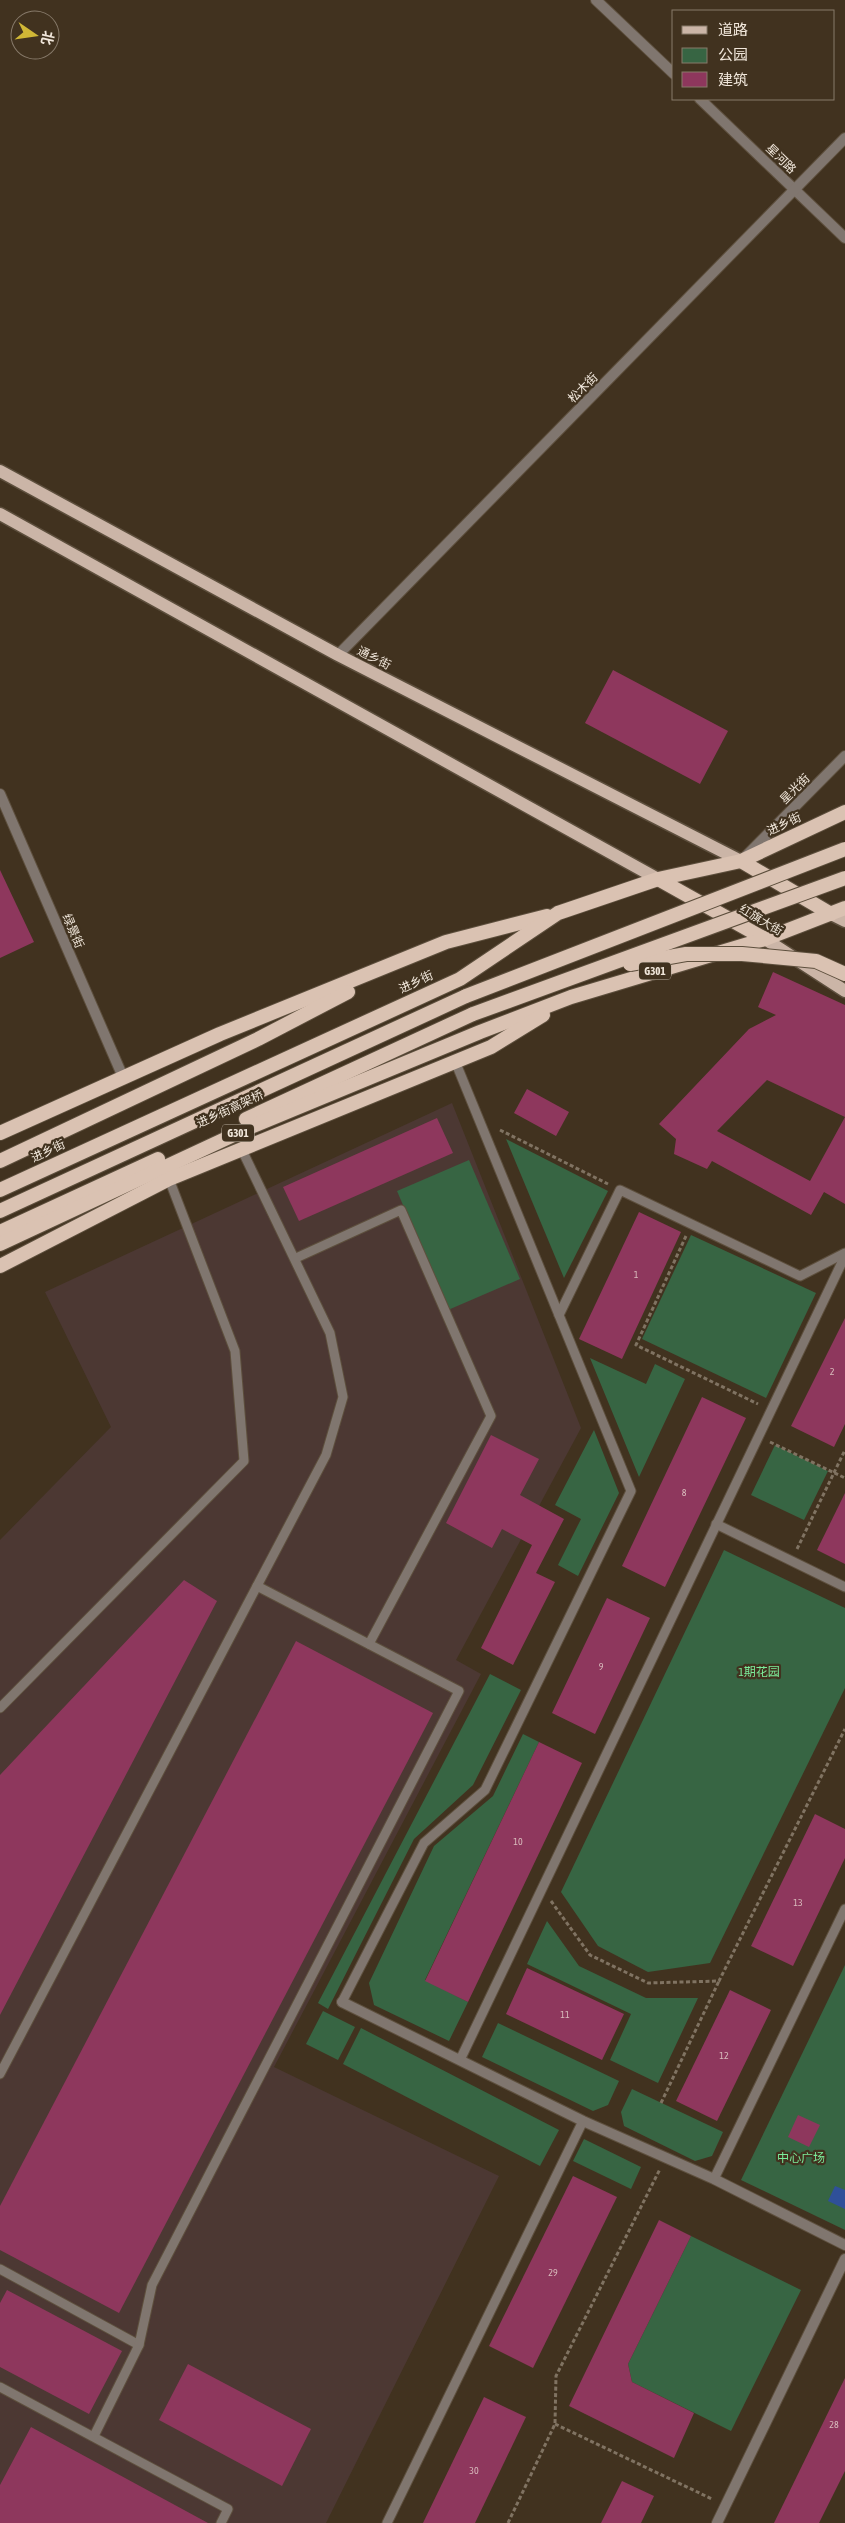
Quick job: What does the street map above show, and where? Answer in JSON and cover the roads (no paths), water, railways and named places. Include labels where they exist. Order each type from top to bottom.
[{"type":"highway","name":"进乡街","points":[[0,1190],[460,979],[558,912],[658,879],[741,861],[845,812]]},
{"type":"highway","name":"进乡街高架桥","points":[[0,1211],[466,996],[845,849]]},
{"type":"highway","points":[[741,861],[831,914],[845,908]]},
{"type":"highway","points":[[593,971],[845,878]]},
{"type":"highway","name":"红旗大街","points":[[658,879],[765,939]]},
{"type":"highway","points":[[0,1133],[220,1034],[411,958],[446,942],[558,912]]},
{"type":"highway","name":"G301","points":[[0,1244],[252,1126],[480,1032],[571,997],[765,939],[831,914]]},
{"type":"highway","points":[[593,971],[686,954],[742,954],[816,960],[845,974]]},
{"type":"highway","points":[[0,1161],[258,1039],[411,958]]},
{"type":"highway","name":"进乡街高架桥","points":[[0,1232],[473,1014],[593,971]]},
{"type":"highway","points":[[0,1266],[169,1179],[491,1047],[571,997]]},
{"type":"main road","name":"通乡街","points":[[0,471],[338,655],[741,861]]},
{"type":"main road","points":[[0,514],[658,879]]},
{"type":"main road","points":[[831,914],[845,921]]},
{"type":"main road","name":"红旗大街","points":[[765,939],[845,991]]},
{"type":"street","points":[[596,0],[672,72]]},
{"type":"street","name":"星河路","points":[[701,100],[845,238]]},
{"type":"street","name":"松木街","points":[[338,655],[845,138]]},
{"type":"street","name":"星光街","points":[[741,861],[845,756]]},
{"type":"street","name":"绿景街","points":[[0,794],[123,1077]]},
{"type":"street","points":[[342,2002],[583,2121],[714,2179],[845,2245]]},
{"type":"street","points":[[717,2523],[845,2259]]},
{"type":"lane","points":[[342,2002],[424,1843],[485,1790],[631,1491],[454,1061]]},
{"type":"lane","points":[[0,2074],[326,1455],[343,1397],[330,1333],[296,1258],[241,1148]]},
{"type":"lane","points":[[0,1708],[244,1460],[235,1351],[169,1179]]},
{"type":"lane","points":[[559,1315],[620,1190],[800,1276],[845,1255]]},
{"type":"lane","points":[[296,1258],[401,1210],[491,1416],[369,1644]]},
{"type":"lane","points":[[460,2060],[845,1255]]},
{"type":"lane","points":[[716,1524],[845,1587]]},
{"type":"lane","points":[[94,2436],[139,2345],[152,2285],[459,1691],[257,1586]]},
{"type":"lane","points":[[714,2179],[845,1909]]},
{"type":"lane","points":[[387,2523],[583,2121]]},
{"type":"lane","points":[[0,2269],[139,2345]]},
{"type":"lane","points":[[0,2388],[94,2436],[228,2509],[221,2523]]},
{"type":"water","points":[[835,2186],[845,2190],[845,2209],[828,2201]]},
{"type":"park label","name":"1期花园","points":[[759,1672]]},
{"type":"park label","name":"中心广场","points":[[801,2158]]}]
